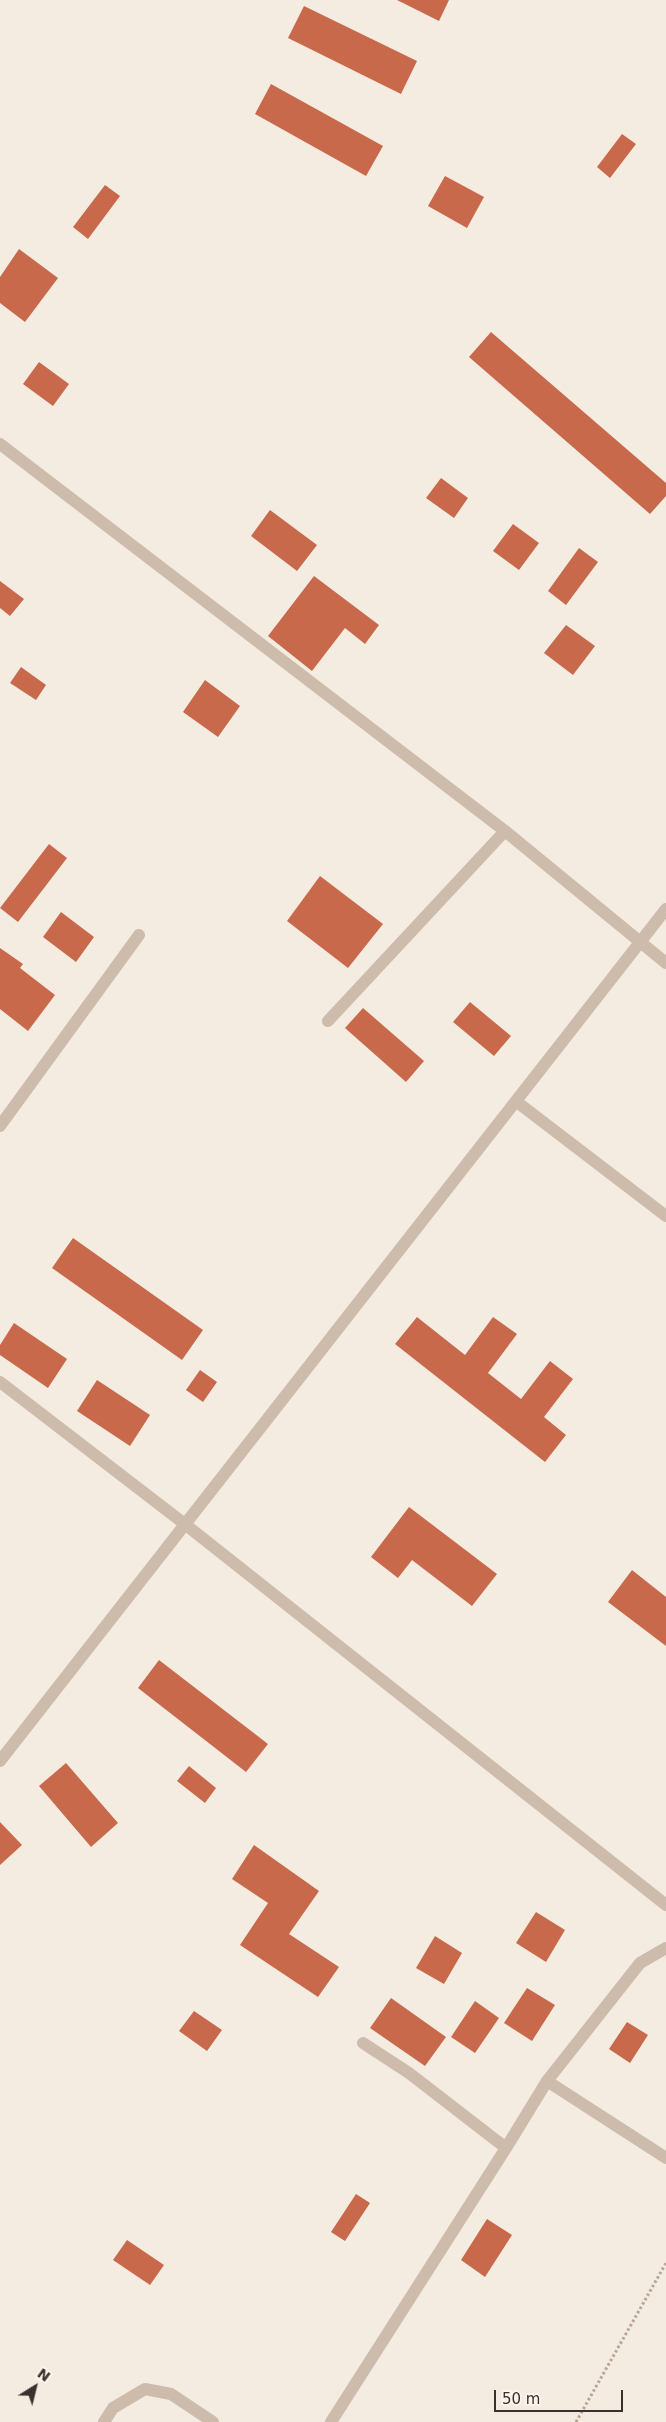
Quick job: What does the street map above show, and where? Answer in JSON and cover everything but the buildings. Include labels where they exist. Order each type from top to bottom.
[{"type":"street","points":[[0,444],[505,831],[666,963]]},
{"type":"street","points":[[328,1022],[505,831]]},
{"type":"street","points":[[0,1761],[641,944],[666,909]]},
{"type":"street","points":[[0,1126],[139,935]]},
{"type":"street","points":[[517,1102],[666,1216]]},
{"type":"street","points":[[0,1382],[186,1525],[666,1906]]},
{"type":"street","points":[[331,2422],[547,2081],[640,1963],[666,1948]]},
{"type":"street","points":[[363,2043],[409,2073],[506,2148]]},
{"type":"street","points":[[547,2081],[666,2158]]},
{"type":"street","points":[[104,2422],[113,2408],[145,2388],[171,2394],[213,2422]]},
{"type":"path","points":[[576,2422],[666,2263]]}]
